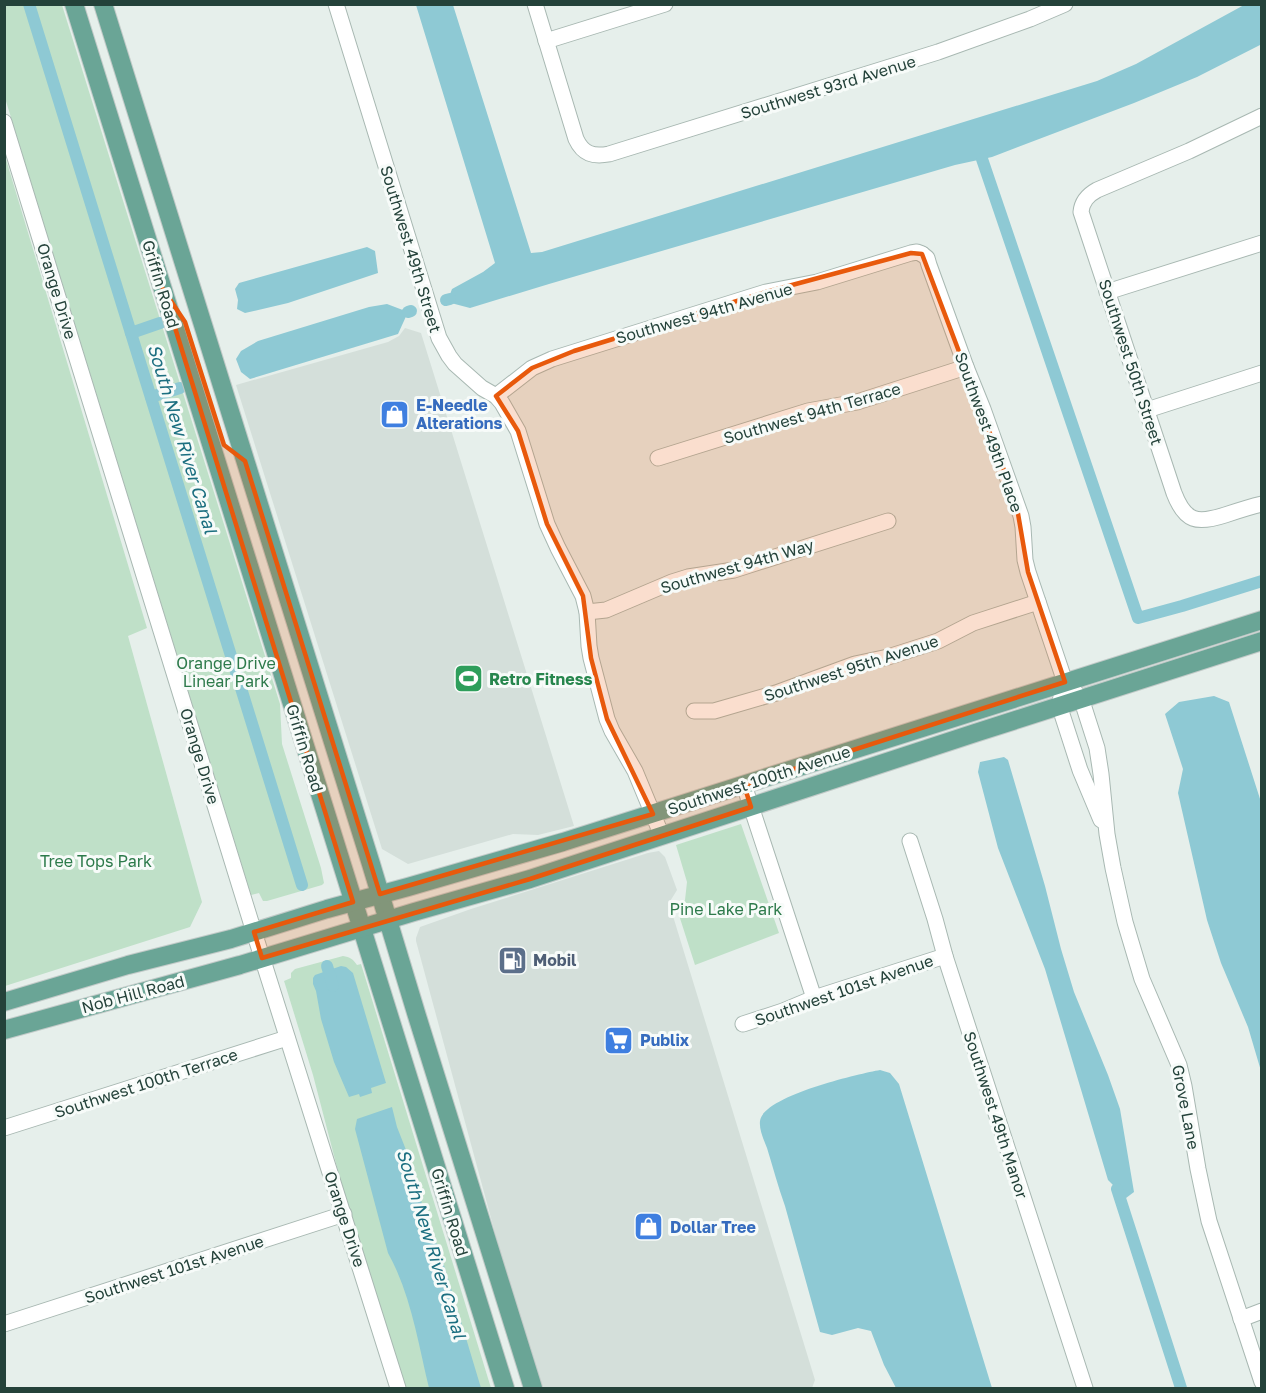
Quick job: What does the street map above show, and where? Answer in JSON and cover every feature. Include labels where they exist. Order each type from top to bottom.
[{"type":"main road","name":"Griffin Road","points":[[74,4],[505,1389]]},
{"type":"main road","name":"Griffin Road","points":[[103,4],[533,1389]]},
{"type":"main road","points":[[104,100],[123,107],[165,228],[179,252]]},
{"type":"main road","points":[[163,289],[185,322],[224,445],[245,461]]},
{"type":"main road","name":"Southwest 100th Avenue","points":[[254,932],[563,842],[1262,620]]},
{"type":"main road","name":"Southwest 100th Avenue","points":[[262,958],[530,879],[1080,698],[1262,641]]},
{"type":"main road","name":"Nob Hill Road","points":[[4,1002],[128,965],[254,932]]},
{"type":"main road","name":"Nob Hill Road","points":[[4,1030],[262,958]]},
{"type":"street","name":"Southwest 49th Street","points":[[336,4],[439,338],[455,364],[477,384],[496,396],[507,410],[518,431],[548,524],[581,590],[587,612],[590,652],[607,719],[635,771],[662,836]]},
{"type":"street","points":[[535,4],[546,41],[665,4]]},
{"type":"street","name":"Southwest 93rd Avenue","points":[[546,41],[576,139],[588,153],[600,156],[892,67],[986,36],[1065,4]]},
{"type":"street","name":"Southwest 50th Street","points":[[1262,116],[1153,168],[1097,190],[1083,201],[1081,206],[1107,292],[1182,510],[1191,518],[1213,519],[1262,504]]},
{"type":"street","name":"Orange Drive","points":[[4,122],[262,958],[398,1389]]},
{"type":"street","points":[[1107,292],[1262,243]]},
{"type":"street","name":"Southwest 94th Avenue","points":[[496,396],[532,369],[552,358],[766,292],[817,282],[917,252],[924,247]]},
{"type":"street","name":"Southwest 49th Place","points":[[924,247],[1021,516],[1025,560],[1065,682]]},
{"type":"street","name":"Southwest 94th Terrace","points":[[658,458],[808,411],[857,402],[966,367]]},
{"type":"street","points":[[1147,410],[1262,373]]},
{"type":"street","name":"Southwest 94th Way","points":[[587,612],[606,610],[688,577],[734,570],[888,522]]},
{"type":"street","name":"Southwest 95th Avenue","points":[[694,711],[714,711],[776,693],[855,664],[888,657],[938,641],[974,623],[1038,602]]},
{"type":"street","points":[[1059,705],[1065,682]]},
{"type":"street","name":"Grove Lane","points":[[1065,682],[1080,698],[1097,748],[1107,834],[1115,879],[1133,951],[1142,979],[1179,1065],[1209,1221],[1262,1382]]},
{"type":"street","name":"Grove Lane","points":[[1059,705],[1080,770],[1107,834]]},
{"type":"street","points":[[744,785],[814,998]]},
{"type":"street","name":"Southwest 49th Manor","points":[[910,841],[1085,1389]]},
{"type":"street","name":"Southwest 101st Avenue","points":[[743,1024],[814,998],[945,956]]},
{"type":"street","name":"Southwest 100th Terrace","points":[[4,1128],[287,1038]]},
{"type":"street","name":"Southwest 101st Avenue","points":[[4,1324],[344,1214]]},
{"type":"street","points":[[1241,1319],[1262,1311]]},
{"type":"highlighted area","points":[[911,253],[922,254],[1016,502],[1028,572],[1065,682],[744,785],[751,807],[530,879],[262,958],[254,932],[353,902],[163,289],[185,322],[224,445],[245,461],[380,894],[653,814],[607,719],[591,658],[583,596],[547,524],[518,431],[496,396],[532,368],[574,351],[766,292]]},
{"type":"shaded area","points":[[405,328],[421,333],[574,826],[538,835],[513,834],[408,864],[382,849],[236,385],[388,342],[399,336]]},
{"type":"shaded area","points":[[659,851],[665,857],[677,890],[669,903],[815,1380],[812,1388],[537,1388],[416,938],[420,927]]},
{"type":"green space","name":"Orange Drive Linear Park","points":[[4,5],[62,5],[280,704],[282,744],[321,868],[324,883],[322,885],[267,901],[263,901],[259,893],[251,895],[5,98]]},
{"type":"green space","name":"Tree Tops Park","points":[[5,156],[147,628],[128,636],[202,902],[190,927],[5,986]]},
{"type":"green space","name":"Pine Lake Park","points":[[741,824],[779,933],[695,965],[678,912],[685,900],[687,882],[676,845]]},
{"type":"green space","points":[[343,956],[348,957],[357,965],[361,964],[491,1388],[404,1388],[344,1194],[313,1075],[284,981],[291,978],[291,973],[295,969]]},
{"type":"water","points":[[416,5],[453,5],[531,253],[542,252],[1097,81],[1136,64],[1244,5],[1261,5],[1262,44],[1197,77],[992,157],[955,165],[470,308],[451,303],[449,297],[452,289],[495,263]]},
{"type":"water","points":[[367,247],[375,251],[378,273],[288,303],[245,313],[237,309],[238,300],[235,289],[239,283]]},
{"type":"water","points":[[387,304],[408,312],[398,334],[250,379],[241,372],[236,359],[241,351],[258,341],[369,307]]},
{"type":"water","points":[[1214,696],[1229,702],[1261,802],[1261,1071],[1248,1027],[1221,963],[1207,920],[1178,793],[1183,769],[1165,714],[1179,702]]},
{"type":"water","points":[[1004,757],[1008,760],[1074,992],[1120,1109],[1134,1192],[1126,1198],[1108,1180],[1045,969],[998,848],[978,772],[980,762]]},
{"type":"water","points":[[341,966],[353,973],[386,1083],[371,1088],[372,1093],[360,1097],[359,1094],[349,1097],[334,1062],[313,984],[315,975]]},
{"type":"water","points":[[880,1070],[890,1073],[899,1084],[992,1388],[896,1388],[871,1331],[858,1328],[832,1335],[820,1332],[760,1121],[765,1112],[793,1095],[833,1081]]},
{"type":"water","points":[[392,1107],[432,1239],[438,1245],[481,1388],[429,1388],[408,1302],[388,1253],[355,1129],[357,1119]]},
{"type":"waterway","name":"South New River Canal","points":[[29,4],[302,885]]},
{"type":"waterway","points":[[982,159],[1138,618],[1262,581]]},
{"type":"waterway","points":[[446,300],[450,299]]},
{"type":"waterway","points":[[131,333],[160,323]]},
{"type":"waterway","points":[[151,397],[180,388]]},
{"type":"waterway","name":"South New River Canal","points":[[327,966],[333,986]]},
{"type":"waterway","points":[[1117,1189],[1181,1388]]},
{"type":"place","name":"E-Needle Alterations","points":[[395,414]]},
{"type":"place","name":"Retro Fitness","points":[[468,679]]},
{"type":"place","name":"Mobil","points":[[512,960]]},
{"type":"place","name":"Publix","points":[[619,1040]]},
{"type":"place","name":"Dollar Tree","points":[[649,1227]]}]
